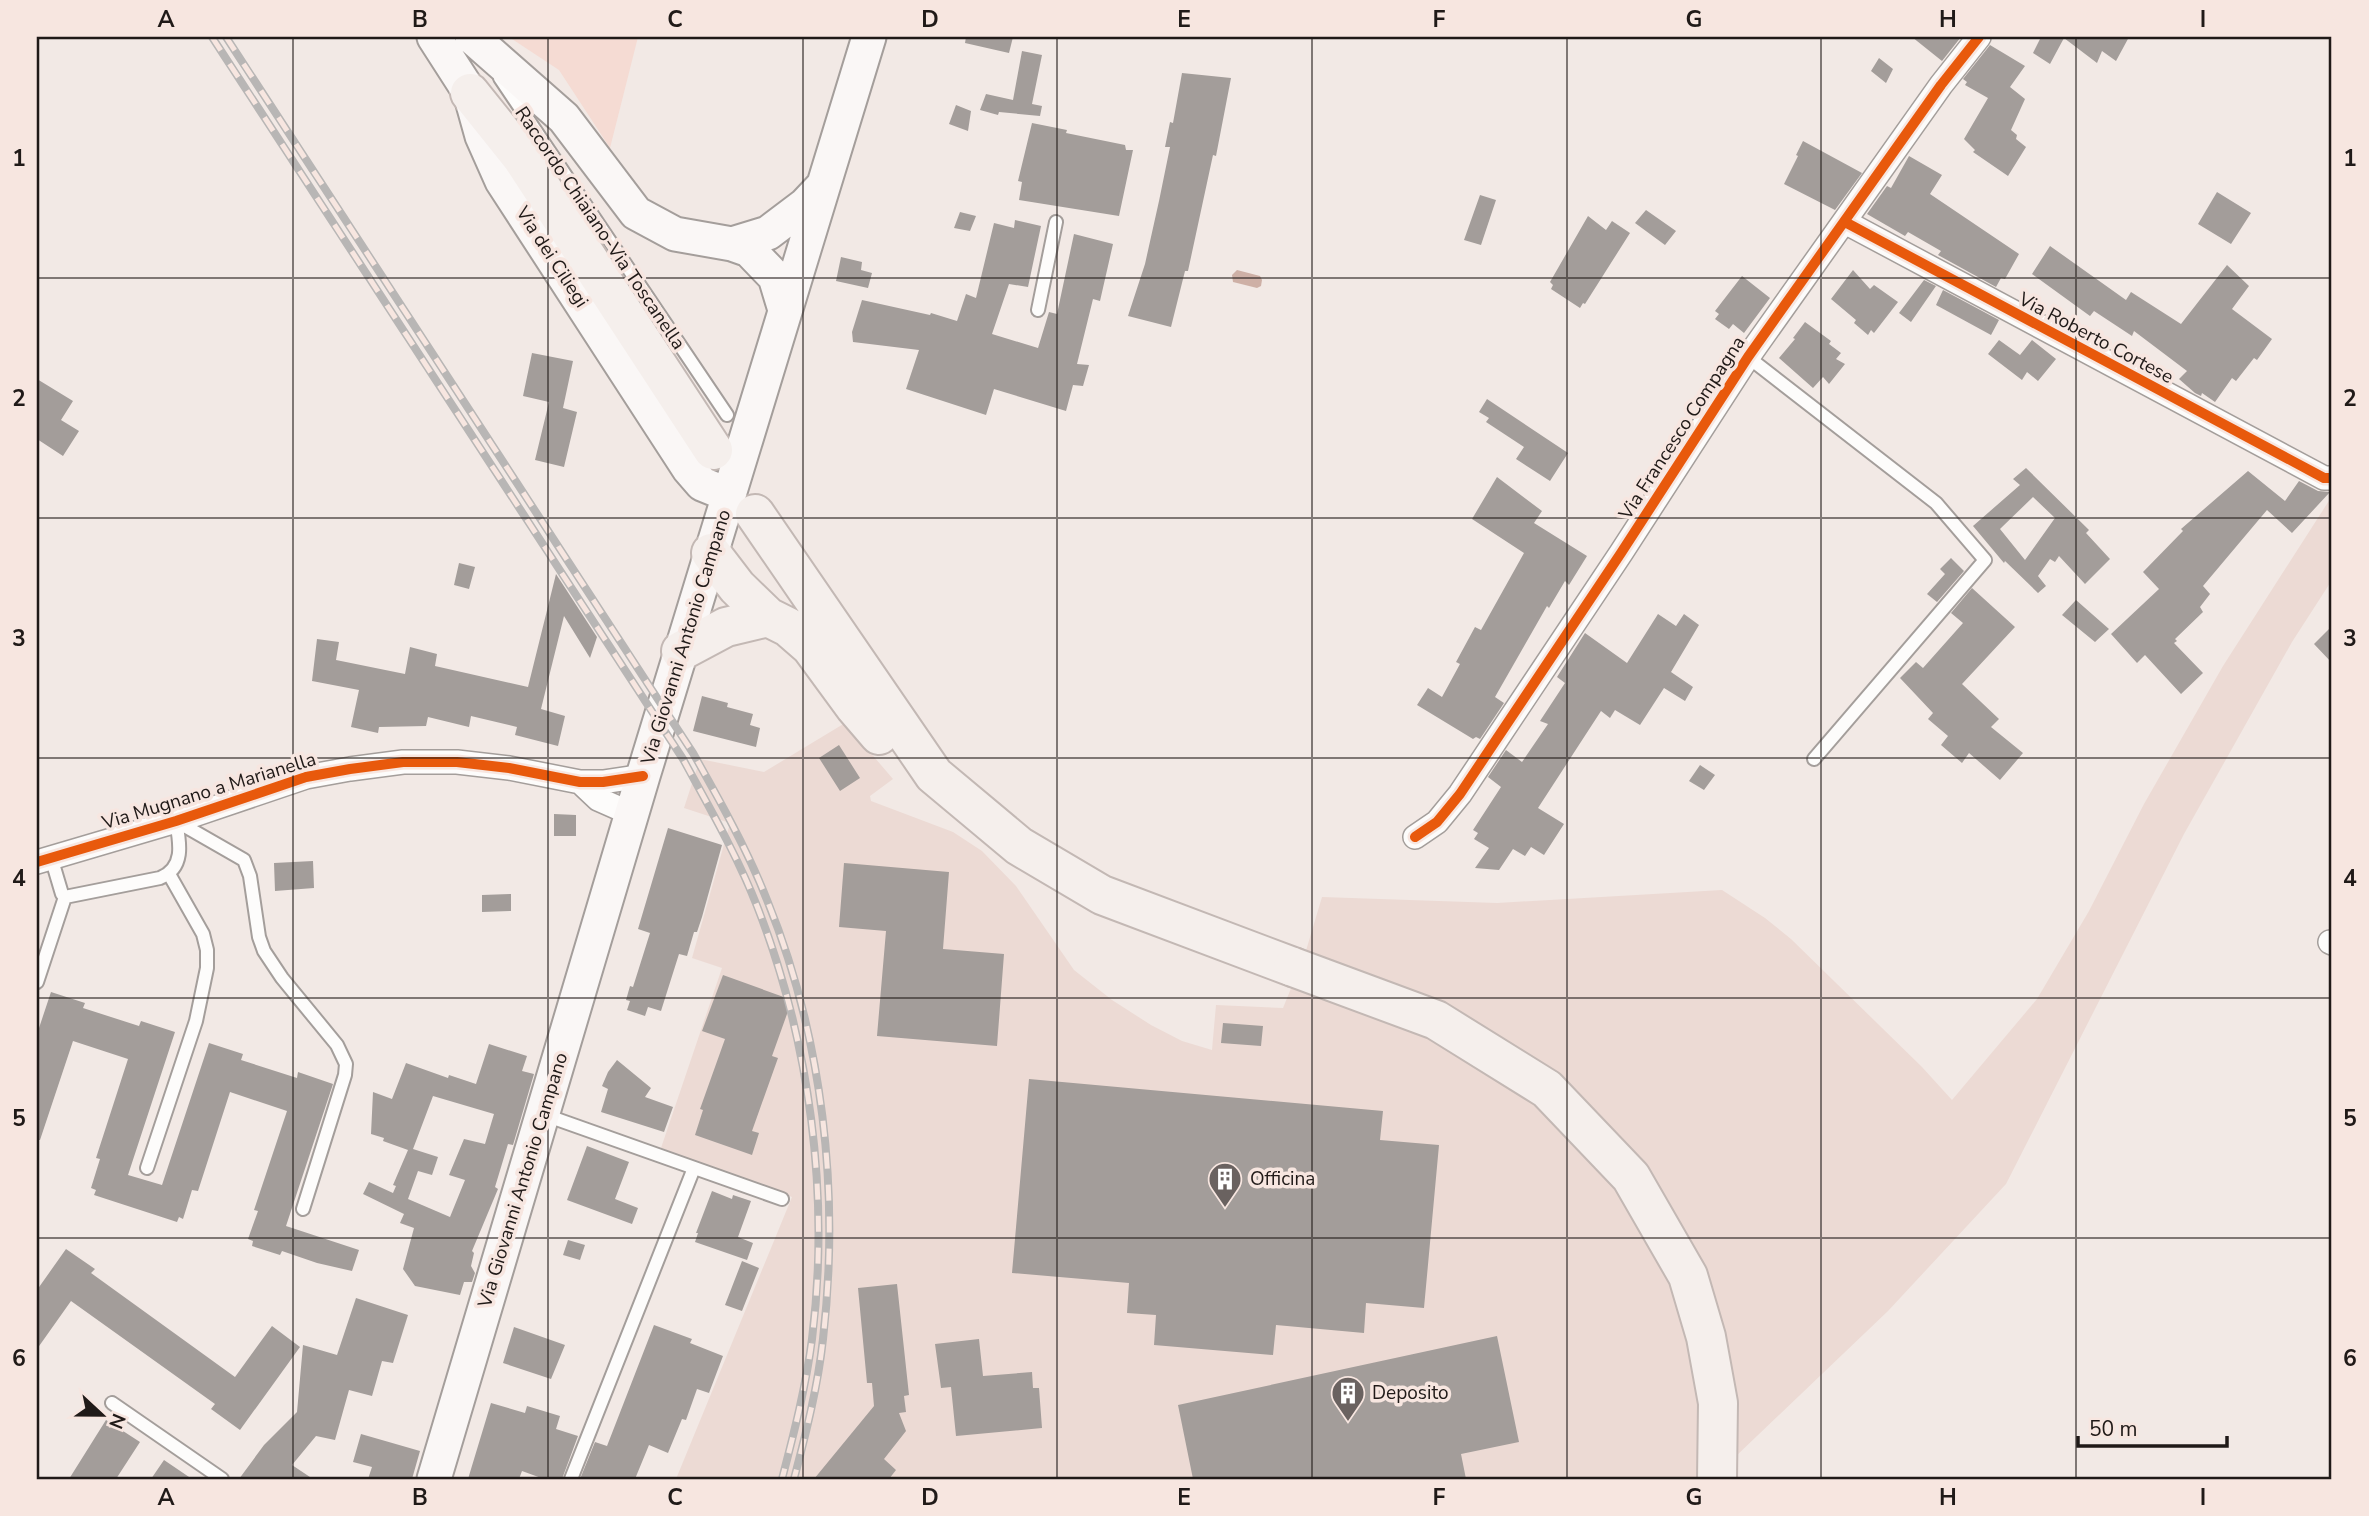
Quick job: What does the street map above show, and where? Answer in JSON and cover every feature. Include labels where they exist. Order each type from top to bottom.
[{"type":"highway","points":[[470,93],[522,158],[701,460]]},
{"type":"highway","points":[[742,505],[934,775]]},
{"type":"highway","points":[[711,553],[737,587],[768,617],[788,627],[811,647],[855,707],[886,743],[934,775],[1019,846],[1101,895],[1436,1020],[1547,1090],[1631,1177],[1688,1276],[1706,1337],[1718,1403],[1717,1479]]},
{"type":"highway","points":[[681,651],[726,627],[768,617]]},
{"type":"main road","points":[[434,37],[470,93]]},
{"type":"main road","name":"Via Giovanni Antonio Campano","points":[[434,1479],[711,553],[742,505],[785,310],[869,37]]},
{"type":"main road","points":[[473,39],[564,118],[636,213],[674,234],[732,244],[749,250],[775,277],[785,310]]},
{"type":"main road","points":[[732,244],[768,233],[805,205],[823,187]]},
{"type":"main road","points":[[701,460],[702,484],[742,505]]},
{"type":"main road","points":[[701,460],[711,553]]},
{"type":"street","name":"Via Francesco Compagna","points":[[1415,837],[1437,822],[1460,794],[1607,575],[1748,357],[1941,85],[1979,37]]},
{"type":"street","name":"Via Roberto Cortese","points":[[1845,222],[2253,442],[2324,478],[2332,478]]},
{"type":"street","name":"Via Mugnano a Marianella","points":[[44,860],[176,821],[306,777],[403,762],[457,762],[509,768],[580,782],[603,782],[643,776]]},
{"type":"street","name":"Via Mugnano a Marianella","points":[[580,782],[598,799],[632,814]]},
{"type":"lane","name":"Raccordo Chiaiano-Via Toscanella","points":[[473,39],[727,415]]},
{"type":"lane","points":[[1038,310],[1056,222]]},
{"type":"lane","points":[[1748,357],[1936,503],[1985,560],[1814,759]]},
{"type":"lane","points":[[65,897],[169,874],[177,865],[180,850],[176,821]]},
{"type":"lane","points":[[176,821],[244,860],[250,876],[259,937],[264,951],[282,978],[344,1055],[345,1075],[303,1209]]},
{"type":"lane","points":[[44,860],[65,897]]},
{"type":"lane","points":[[147,1168],[199,1011],[207,968],[207,950],[203,934],[169,874]]},
{"type":"lane","points":[[37,982],[65,897]]},
{"type":"lane","points":[[543,1114],[782,1199]]},
{"type":"lane","points":[[571,1479],[694,1167]]},
{"type":"lane","points":[[112,1403],[222,1479]]},
{"type":"shaded area","points":[[509,37],[638,37],[610,148],[559,70]]},
{"type":"shaded area","points":[[1237,270],[1260,276],[1261,286],[1257,288],[1233,282],[1232,275]]},
{"type":"shaded area","points":[[2332,496],[2332,580],[2292,642],[2184,834],[2006,1184],[1888,1311],[1712,1479],[676,1479],[792,1197],[661,1148],[722,968],[692,958],[730,823],[684,808],[700,759],[764,772],[845,723],[893,779],[870,796],[871,801],[953,832],[982,851],[1016,886],[1074,970],[1112,1000],[1151,1025],[1182,1041],[1212,1050],[1216,1005],[1283,1008],[1305,954],[1322,897],[1497,903],[1722,890],[1791,939],[1922,1067],[1952,1100],[2037,999],[2089,911],[2144,804],[2223,666]]},
{"type":"building","points":[[966,37],[1013,37],[1009,53],[965,43]]},
{"type":"building","points":[[1912,37],[1961,37],[1942,61]]},
{"type":"building","points":[[2041,37],[2129,37],[2116,61],[2102,51],[2097,63],[2064,38],[2050,64],[2033,53]]},
{"type":"building","points":[[1990,45],[2025,66],[2010,87],[2025,99],[2011,130],[2017,135],[2016,139],[2026,147],[2008,176],[1973,152],[1975,150],[1964,139],[1988,98],[1965,85],[1967,82],[1963,79]]},
{"type":"building","points":[[1022,51],[1042,55],[1032,104],[1042,106],[1040,116],[999,112],[998,115],[980,110],[986,94],[1013,100]]},
{"type":"building","points":[[1879,58],[1893,69],[1886,83],[1871,71]]},
{"type":"building","points":[[1182,73],[1231,78],[1216,156],[1213,155],[1188,271],[1185,271],[1171,327],[1128,316],[1145,264],[1159,201],[1170,147],[1165,147],[1170,122],[1173,123]]},
{"type":"building","points":[[956,105],[971,111],[968,131],[949,124]]},
{"type":"building","points":[[1032,123],[1125,145],[1126,150],[1133,150],[1119,216],[1019,200],[1022,182],[1018,181]]},
{"type":"building","points":[[1803,141],[1862,173],[1835,210],[1784,184]]},
{"type":"building","points":[[1909,156],[1942,175],[1930,194],[2019,254],[2005,279],[2001,278],[1996,287],[1938,255],[1941,251],[1908,232],[1905,236],[1867,214],[1887,186],[1891,188]]},
{"type":"building","points":[[2217,192],[2251,213],[2231,244],[2198,224]]},
{"type":"building","points":[[1480,195],[1496,200],[1481,245],[1464,240]]},
{"type":"building","points":[[1646,210],[1676,231],[1665,245],[1635,223]]},
{"type":"building","points":[[960,212],[976,216],[970,231],[954,228]]},
{"type":"building","points":[[1588,216],[1606,230],[1612,221],[1630,233],[1580,308],[1551,289],[1553,285],[1550,282]]},
{"type":"building","points":[[1015,220],[1041,226],[1028,287],[1009,284],[992,334],[1038,348],[1049,312],[1057,314],[1074,234],[1113,244],[1100,301],[1093,299],[1077,364],[1089,365],[1083,386],[1073,385],[1066,411],[994,389],[986,415],[906,389],[919,350],[853,342],[852,332],[862,300],[930,315],[931,313],[957,321],[966,294],[976,298],[994,223],[1014,228]]},
{"type":"building","points":[[2050,246],[2126,300],[2131,292],[2181,324],[2227,265],[2249,286],[2232,309],[2272,339],[2257,360],[2254,358],[2236,381],[2232,378],[2215,402],[2202,393],[2201,396],[2195,393],[2179,379],[2187,371],[2134,331],[2132,336],[2094,311],[2090,316],[2032,274]]},
{"type":"building","points":[[841,257],[862,262],[861,270],[872,273],[868,288],[836,281]]},
{"type":"building","points":[[1853,270],[1870,289],[1874,285],[1898,302],[1874,333],[1871,330],[1868,335],[1854,323],[1856,320],[1831,299]]},
{"type":"building","points":[[1742,276],[1770,298],[1744,333],[1733,324],[1729,329],[1715,319],[1719,314],[1715,311]]},
{"type":"building","points":[[1924,280],[1936,286],[1911,322],[1899,313]]},
{"type":"building","points":[[1943,290],[1999,320],[1991,335],[1936,305]]},
{"type":"building","points":[[1805,322],[1831,341],[1829,344],[1841,353],[1836,359],[1845,364],[1829,384],[1823,377],[1813,388],[1779,358]]},
{"type":"building","points":[[1999,340],[2020,355],[2032,340],[2056,359],[2038,381],[2027,372],[2022,380],[1988,354]]},
{"type":"building","points":[[532,353],[573,361],[563,408],[577,412],[564,467],[535,460],[549,402],[523,396]]},
{"type":"building","points":[[37,379],[73,401],[61,420],[79,431],[63,456],[37,439]]},
{"type":"building","points":[[1487,399],[1568,453],[1550,481],[1516,459],[1524,447],[1486,422],[1489,418],[1479,412]]},
{"type":"building","points":[[2026,468],[2089,530],[2086,533],[2110,559],[2085,584],[2059,556],[2055,562],[2050,559],[2038,576],[2046,586],[2038,593],[2005,561],[2004,563],[1973,526],[2020,485],[2013,479]],"holes":[[[2033,497],[2055,518],[2025,560],[2000,529]]]},
{"type":"building","points":[[2248,471],[2285,501],[2299,481],[2318,491],[2330,492],[2292,533],[2267,510],[2203,586],[2210,594],[2200,607],[2203,612],[2174,643],[2203,673],[2181,694],[2145,655],[2137,663],[2111,634],[2159,589],[2143,572],[2183,531],[2181,529]]},
{"type":"building","points":[[1497,477],[1542,511],[1534,523],[1587,556],[1569,585],[1565,581],[1549,608],[1547,606],[1495,697],[1504,703],[1480,739],[1473,739],[1417,705],[1428,688],[1442,697],[1460,664],[1456,662],[1475,627],[1481,630],[1524,553],[1472,519]]},
{"type":"building","points":[[1951,558],[1964,571],[1937,602],[1927,594],[1945,574],[1940,569]]},
{"type":"building","points":[[459,563],[475,567],[469,589],[454,585]]},
{"type":"building","points":[[556,574],[597,637],[590,658],[564,616],[541,709],[565,716],[558,746],[515,735],[517,727],[471,716],[469,727],[428,717],[426,726],[379,727],[378,733],[351,727],[359,690],[312,681],[317,639],[339,642],[336,660],[405,674],[410,647],[437,654],[435,666],[528,687]]},
{"type":"building","points":[[1972,588],[2015,627],[1962,684],[1999,719],[1991,727],[2023,753],[2000,780],[1969,753],[1962,763],[1941,745],[1948,736],[1928,719],[1933,713],[1900,678],[1916,662],[1923,668],[1963,623],[1951,613]]},
{"type":"building","points":[[2076,600],[2109,629],[2095,642],[2062,615]]},
{"type":"building","points":[[1658,614],[1676,626],[1684,614],[1699,625],[1671,672],[1693,687],[1685,701],[1664,688],[1640,725],[1615,710],[1610,718],[1601,711],[1538,808],[1564,824],[1544,855],[1531,847],[1525,856],[1513,849],[1499,870],[1475,868],[1489,848],[1474,839],[1478,833],[1473,830],[1501,787],[1488,777],[1506,750],[1522,762],[1548,724],[1540,721],[1565,683],[1557,677],[1585,633],[1627,663]]},
{"type":"building","points":[[2332,626],[2332,663],[2314,644]]},
{"type":"building","points":[[702,696],[753,714],[750,725],[760,728],[756,747],[693,731]]},
{"type":"building","points":[[839,745],[860,778],[840,791],[819,758]]},
{"type":"building","points":[[1700,765],[1715,775],[1704,790],[1689,781]]},
{"type":"building","points":[[554,814],[576,815],[576,836],[554,836]]},
{"type":"building","points":[[668,828],[722,845],[702,917],[687,956],[679,954],[661,1011],[648,1007],[645,1016],[627,1010],[630,1001],[626,1000],[630,986],[633,987],[650,933],[638,929]]},
{"type":"building","points":[[313,861],[314,888],[275,891],[274,863]]},
{"type":"building","points":[[844,863],[949,872],[943,949],[1004,954],[997,1046],[877,1036],[886,931],[839,927]]},
{"type":"building","points":[[511,894],[511,911],[482,912],[482,895]]},
{"type":"building","points":[[723,975],[792,1000],[772,1056],[778,1058],[752,1131],[759,1133],[752,1155],[695,1135],[703,1110],[700,1109],[725,1039],[702,1031]]},
{"type":"building","points":[[51,992],[85,1003],[83,1008],[139,1026],[141,1021],[175,1032],[128,1175],[162,1185],[209,1043],[243,1054],[241,1060],[297,1078],[298,1072],[333,1084],[286,1226],[359,1250],[352,1271],[282,1251],[280,1255],[252,1246],[253,1241],[248,1239],[258,1211],[254,1210],[287,1111],[230,1092],[198,1191],[192,1190],[183,1219],[179,1217],[177,1222],[94,1195],[96,1190],[91,1188],[100,1159],[96,1158],[128,1059],[73,1041],[40,1140],[37,1140],[37,1034]]},
{"type":"building","points":[[1223,1023],[1263,1026],[1261,1046],[1221,1043]]},
{"type":"building","points":[[489,1044],[527,1056],[522,1071],[534,1074],[513,1145],[508,1144],[495,1187],[498,1189],[472,1251],[474,1253],[471,1266],[475,1273],[472,1282],[464,1282],[460,1295],[415,1286],[403,1269],[414,1228],[400,1223],[404,1214],[363,1194],[369,1182],[393,1193],[396,1186],[393,1185],[408,1150],[371,1134],[373,1092],[392,1099],[406,1063],[448,1078],[449,1075],[476,1084]],"holes":[[[433,1096],[494,1114],[485,1144],[464,1139],[449,1175],[465,1180],[450,1217],[408,1199],[418,1171],[432,1175],[438,1157],[413,1149]]]},
{"type":"building","points":[[617,1060],[651,1088],[645,1097],[673,1107],[664,1132],[601,1112],[608,1089],[602,1086]]},
{"type":"building","name":"Officina","points":[[1029,1079],[1383,1111],[1380,1140],[1439,1145],[1424,1308],[1366,1303],[1364,1333],[1276,1325],[1273,1355],[1154,1345],[1156,1315],[1127,1313],[1129,1283],[1012,1273]]},
{"type":"building","points":[[587,1146],[629,1162],[615,1199],[638,1208],[632,1224],[567,1200]]},
{"type":"building","points":[[712,1191],[732,1199],[733,1195],[751,1201],[738,1237],[753,1243],[747,1260],[695,1242]]},
{"type":"building","points":[[568,1240],[585,1245],[580,1260],[563,1255]]},
{"type":"building","points":[[66,1249],[95,1269],[91,1273],[235,1377],[272,1326],[300,1347],[240,1430],[211,1409],[215,1404],[71,1301],[37,1349],[37,1290]]},
{"type":"building","points":[[742,1261],[759,1268],[742,1311],[725,1305]]},
{"type":"building","points":[[897,1284],[909,1395],[904,1396],[906,1412],[899,1413],[906,1431],[884,1459],[896,1470],[889,1479],[814,1479],[874,1406],[872,1383],[867,1383],[858,1288]]},
{"type":"building","points":[[356,1298],[408,1315],[393,1363],[382,1361],[372,1396],[349,1390],[335,1440],[316,1436],[292,1465],[313,1479],[239,1479],[264,1445],[297,1412],[303,1345],[337,1355]]},
{"type":"building","points":[[654,1325],[692,1339],[690,1343],[723,1356],[709,1393],[697,1389],[686,1420],[682,1419],[668,1453],[649,1445],[635,1479],[580,1479],[595,1442],[607,1446]]},
{"type":"building","points":[[514,1327],[565,1345],[551,1379],[503,1363]]},
{"type":"building","name":"Deposito","points":[[1497,1336],[1519,1442],[1461,1454],[1466,1479],[1193,1479],[1178,1405]]},
{"type":"building","points":[[979,1339],[983,1376],[1032,1372],[1033,1388],[1039,1388],[1042,1428],[956,1436],[951,1387],[941,1388],[935,1344]]},
{"type":"building","points":[[491,1403],[525,1413],[527,1406],[560,1416],[556,1429],[578,1436],[562,1479],[544,1479],[522,1471],[519,1479],[468,1479]]},
{"type":"building","points":[[106,1420],[140,1442],[116,1479],[69,1479]]},
{"type":"building","points":[[361,1434],[420,1451],[412,1479],[368,1479],[372,1467],[353,1462]]},
{"type":"building","points":[[164,1460],[192,1479],[151,1479]]},
{"type":"railway","points":[[212,37],[683,759],[732,850],[757,906],[775,957],[802,1064],[816,1174],[817,1285],[812,1339],[803,1392],[782,1479]]},
{"type":"railway","points":[[226,37],[693,753],[742,844],[767,900],[802,1006],[814,1061],[828,1172],[828,1284],[823,1339],[815,1392],[794,1479]]},
{"type":"cycle path","points":[[1415,837],[1437,822],[1460,794],[1748,357],[1941,85],[1979,37]]},
{"type":"cycle path","points":[[1845,222],[2324,478],[2332,478]]},
{"type":"cycle path","points":[[37,862],[176,821],[306,777],[350,769],[403,762],[457,762],[509,768],[580,782],[603,782],[643,776]]},
{"type":"place","name":"Officina","points":[[1225,1209]]},
{"type":"place","name":"Deposito","points":[[1348,1423]]}]
